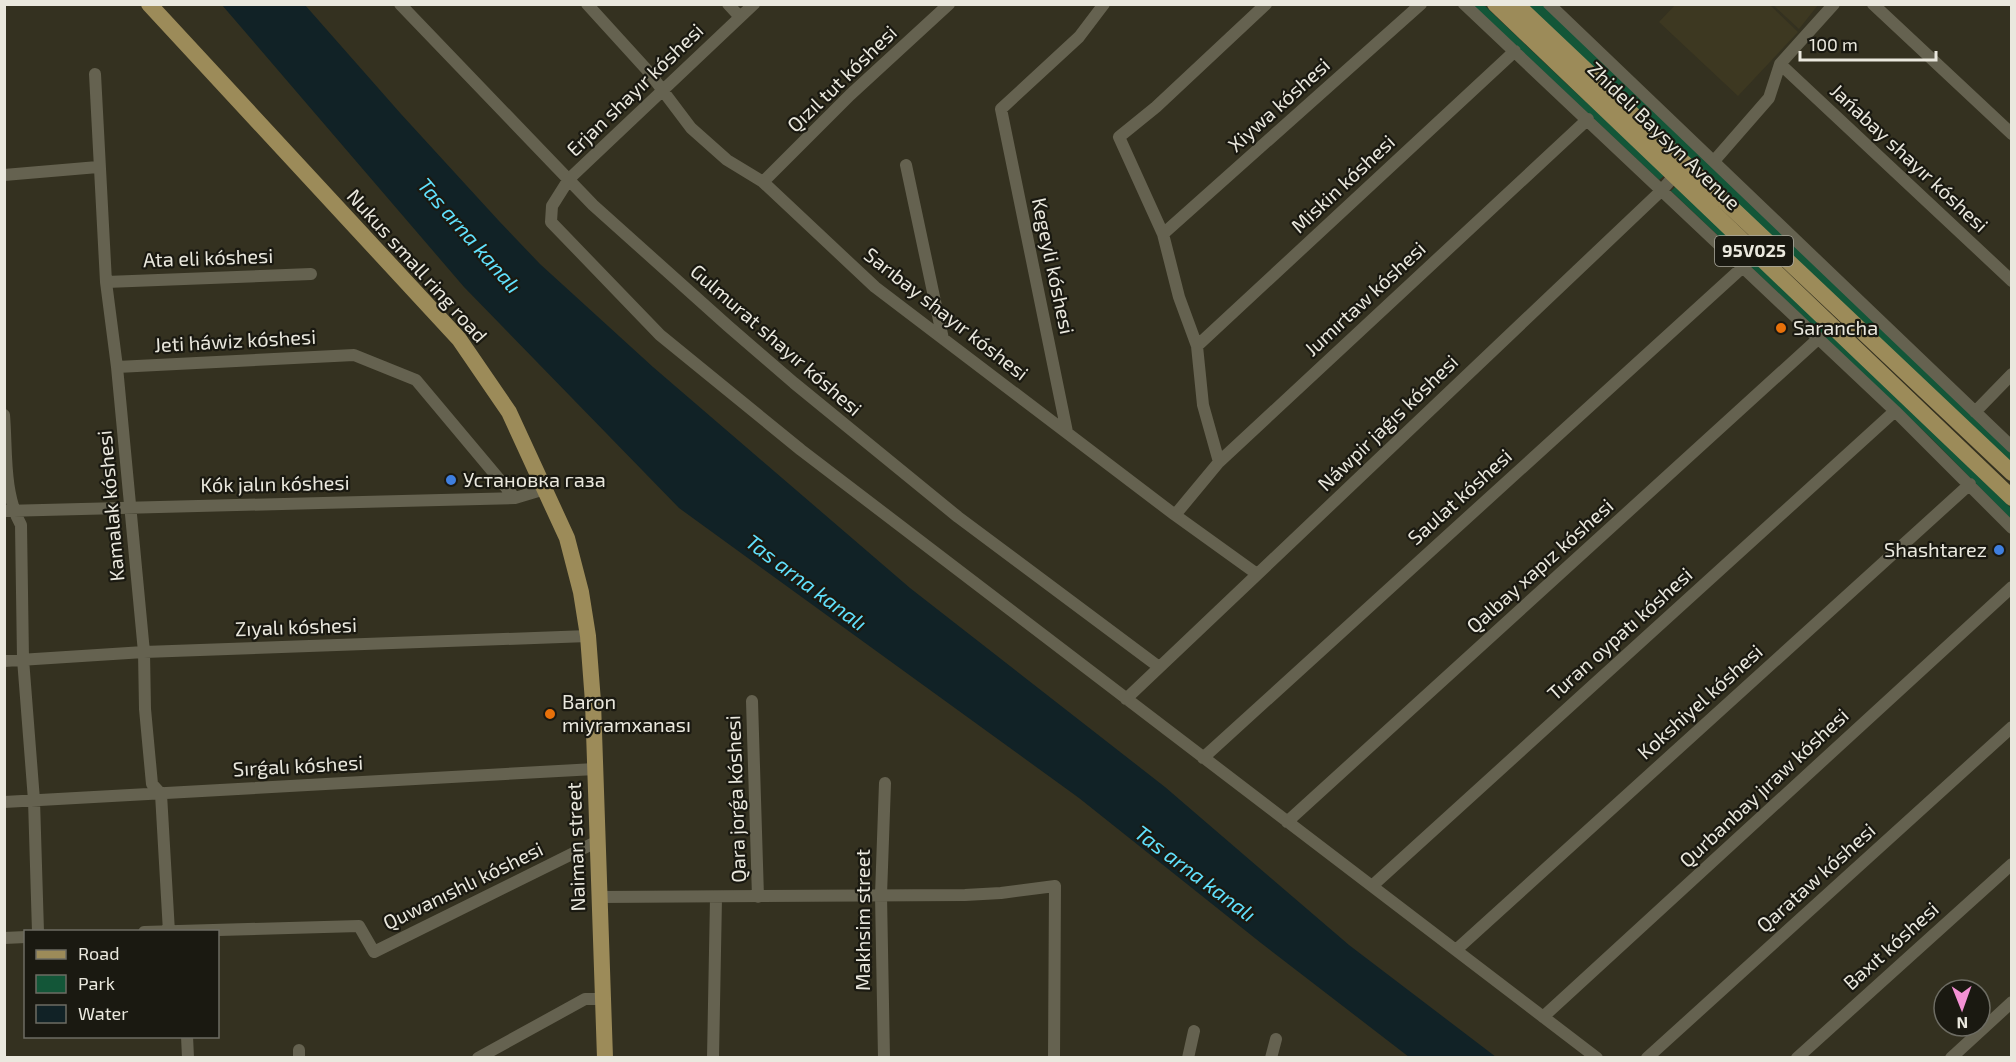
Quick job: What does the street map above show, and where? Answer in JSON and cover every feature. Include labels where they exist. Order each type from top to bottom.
[{"type":"main road","name":"Nukus small ring road","points":[[149,4],[459,339],[509,412],[567,538],[581,592],[588,636]]},
{"type":"main road","name":"Zhideli Baysyn Avenue","points":[[1495,4],[2012,498]]},
{"type":"main road","name":"Zhideli Baysyn Avenue","points":[[1516,4],[2012,473]]},
{"type":"main road","name":"Naiman street","points":[[588,636],[605,1058]]},
{"type":"street","name":"Gulmurat shayır kóshesi","points":[[400,4],[593,205],[794,383],[958,517],[1159,667]]},
{"type":"street","name":"Sarıbay shayır kóshesi","points":[[587,4],[648,71],[691,128],[727,160],[763,182],[875,287],[1175,515],[1257,574]]},
{"type":"street","points":[[729,4],[740,17]]},
{"type":"street","name":"Erjan shayır kóshesi","points":[[754,4],[569,179],[552,206],[550,222],[660,335],[829,472],[1126,699]]},
{"type":"street","name":"Qızıl tut kóshesi","points":[[763,182],[850,95],[949,4]]},
{"type":"street","name":"Kegeyli kóshesi","points":[[1067,432],[1001,109],[1079,37],[1104,4]]},
{"type":"street","points":[[1219,462],[1203,405],[1197,346],[1179,297],[1163,234],[1119,137],[1156,107],[1266,4]]},
{"type":"street","name":"Xiywa kóshesi","points":[[1163,234],[1421,4]]},
{"type":"street","points":[[1464,4],[1744,266],[1970,484],[2012,528]]},
{"type":"street","points":[[1714,162],[1769,98],[1780,64],[1834,4]]},
{"type":"street","points":[[1873,4],[2012,134]]},
{"type":"street","points":[[1554,6],[2012,447]]},
{"type":"street","name":"Miskin kóshesi","points":[[1197,346],[1515,51]]},
{"type":"street","name":"Jańabay shayır kóshesi","points":[[1780,64],[2012,281]]},
{"type":"street","name":"Kamalak kóshesi","points":[[95,74],[106,282],[131,507],[144,652],[145,709],[152,784],[161,794],[169,930]]},
{"type":"street","name":"Jumırtaw kóshesi","points":[[1175,515],[1219,462],[1588,119]]},
{"type":"street","points":[[906,165],[943,339]]},
{"type":"street","points":[[4,175],[99,167]]},
{"type":"street","name":"Náwpir jaǵıs kóshesi","points":[[1126,699],[1675,175]]},
{"type":"street","name":"Saulat kóshesi","points":[[1203,758],[1744,266]]},
{"type":"street","name":"Ata eli kóshesi","points":[[106,282],[311,274]]},
{"type":"street","name":"Qalbay xapız kóshesi","points":[[1287,822],[1819,338]]},
{"type":"street","name":"Jeti háwiz kóshesi","points":[[117,367],[354,355],[416,381],[515,498]]},
{"type":"street","points":[[1976,412],[2012,374]]},
{"type":"street","name":"Turan oypatı kóshesi","points":[[1372,886],[1895,411]]},
{"type":"street","points":[[4,415],[9,511],[21,525],[22,659],[34,800],[38,930]]},
{"type":"street","name":"Kokshiyel kóshesi","points":[[1456,950],[1970,484]]},
{"type":"street","name":"Kók jalın kóshesi","points":[[9,511],[515,498],[545,489]]},
{"type":"street","name":"Qurbanbay jıraw kóshesi","points":[[1543,1017],[2012,587]]},
{"type":"street","name":"Zıyalı kóshesi","points":[[4,661],[144,652],[588,636]]},
{"type":"street","points":[[1126,699],[1597,1058]]},
{"type":"street","name":"Qara jorǵa kóshesi","points":[[752,701],[758,897]]},
{"type":"street","name":"Qarataw kóshesi","points":[[1647,1058],[2012,727]]},
{"type":"street","name":"Sırǵalı kóshesi","points":[[4,802],[595,769]]},
{"type":"street","name":"Makhsim street","points":[[884,1058],[881,895],[885,783]]},
{"type":"street","name":"Quwanıshlı kóshesi","points":[[207,930],[359,926],[374,952],[596,842]]},
{"type":"street","name":"Baxıt kóshesi","points":[[1797,1058],[2012,864]]},
{"type":"street","points":[[599,897],[974,895],[1055,885],[1054,1058]]},
{"type":"street","name":"Qara jorǵa kóshesi","points":[[713,1058],[716,898]]},
{"type":"street","points":[[4,938],[24,937]]},
{"type":"street","points":[[478,1058],[585,999],[603,999]]},
{"type":"street","points":[[1951,1058],[2012,1002]]},
{"type":"street","points":[[1188,1058],[1194,1031]]},
{"type":"street","points":[[187,1038],[188,1058]]},
{"type":"street","points":[[1271,1058],[1276,1039]]},
{"type":"shaded area","points":[[1675,5],[1770,5],[1798,32],[1738,96],[1659,22]]},
{"type":"shaded area","points":[[1773,5],[1818,5],[1799,29]]},
{"type":"green space","points":[[1473,5],[1484,5],[1665,175],[1659,180]]},
{"type":"green space","points":[[1526,5],[1543,5],[2011,453],[2011,465]]},
{"type":"green space","points":[[1676,186],[2011,508],[2011,519],[1931,438],[1671,191]]},
{"type":"water","name":"Tas arna kanalı","points":[[222,5],[305,5],[401,114],[540,264],[653,367],[910,588],[1165,787],[1349,945],[1496,1057],[1409,1057],[1079,798],[679,508],[464,287]]},
{"type":"place","name":"Sarancha","points":[[1781,328]]},
{"type":"place","name":"Установка газа","points":[[451,480]]},
{"type":"place","name":"Shashtarez","points":[[1999,550]]},
{"type":"place","name":"Baron miyramxanası","points":[[550,714]]}]
